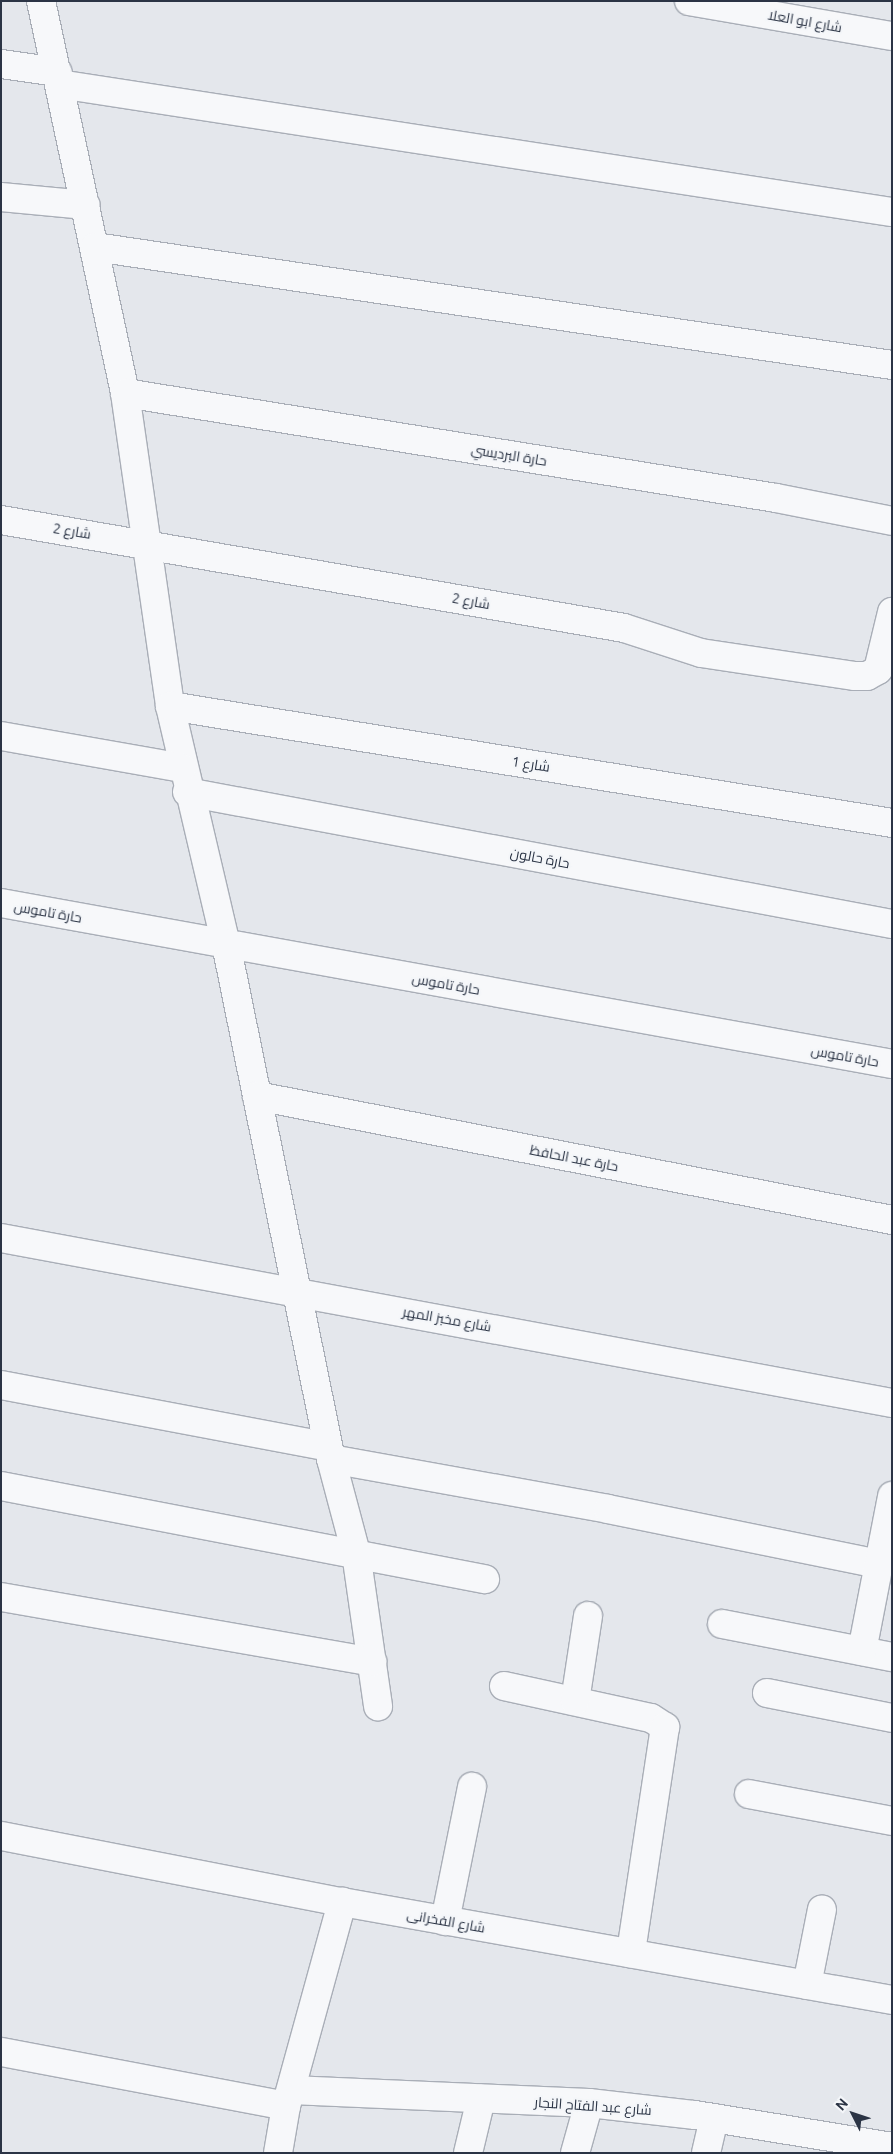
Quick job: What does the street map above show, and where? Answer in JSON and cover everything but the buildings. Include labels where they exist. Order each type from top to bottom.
[{"type":"street","points":[[42,1],[125,393],[170,706],[185,780],[226,944],[330,1453],[356,1552],[378,1706]]},
{"type":"street","name":"شارع ابو العلا","points":[[689,1],[892,36]]},
{"type":"street","points":[[1,64],[58,78],[892,212]]},
{"type":"street","points":[[1,197],[86,205]]},
{"type":"street","points":[[94,247],[892,365]]},
{"type":"street","name":"حارة البرديسي","points":[[125,393],[776,498],[892,521]]},
{"type":"street","name":"شارع 2","points":[[1,520],[146,543],[624,628],[701,653],[854,676],[867,676],[878,670],[892,612]]},
{"type":"street","name":"شارع 1","points":[[170,706],[892,823]]},
{"type":"street","name":"حارة حالون","points":[[1,736],[185,780],[892,924]]},
{"type":"street","name":"حارة تاموس","points":[[1,903],[892,1064]]},
{"type":"street","name":"حارة عبد الحافظ","points":[[257,1096],[892,1220]]},
{"type":"street","name":"شارع مخبز المهر","points":[[1,1238],[892,1403]]},
{"type":"street","points":[[1,1385],[879,1564]]},
{"type":"street","points":[[1,1486],[356,1552],[485,1579]]},
{"type":"street","points":[[862,1651],[892,1496]]},
{"type":"street","points":[[1,1597],[372,1662]]},
{"type":"street","points":[[574,1701],[588,1616]]},
{"type":"street","points":[[722,1624],[892,1657]]},
{"type":"street","points":[[504,1686],[651,1718],[664,1727],[631,1953]]},
{"type":"street","points":[[767,1693],[892,1718]]},
{"type":"street","points":[[445,1920],[472,1788]]},
{"type":"street","points":[[749,1794],[892,1821]]},
{"type":"street","name":"شارع الفخرانى","points":[[1,1836],[342,1902],[892,2000]]},
{"type":"street","points":[[278,2153],[289,2098],[342,1902]]},
{"type":"street","points":[[807,1984],[822,1909]]},
{"type":"street","name":"شارع عبد الفتاح النجار","points":[[1,2052],[289,2098],[481,2099],[589,2103],[714,2118],[892,2147]]},
{"type":"street","points":[[468,2153],[481,2099]]},
{"type":"street","points":[[575,2153],[589,2103]]},
{"type":"street","points":[[706,2153],[714,2118]]}]
